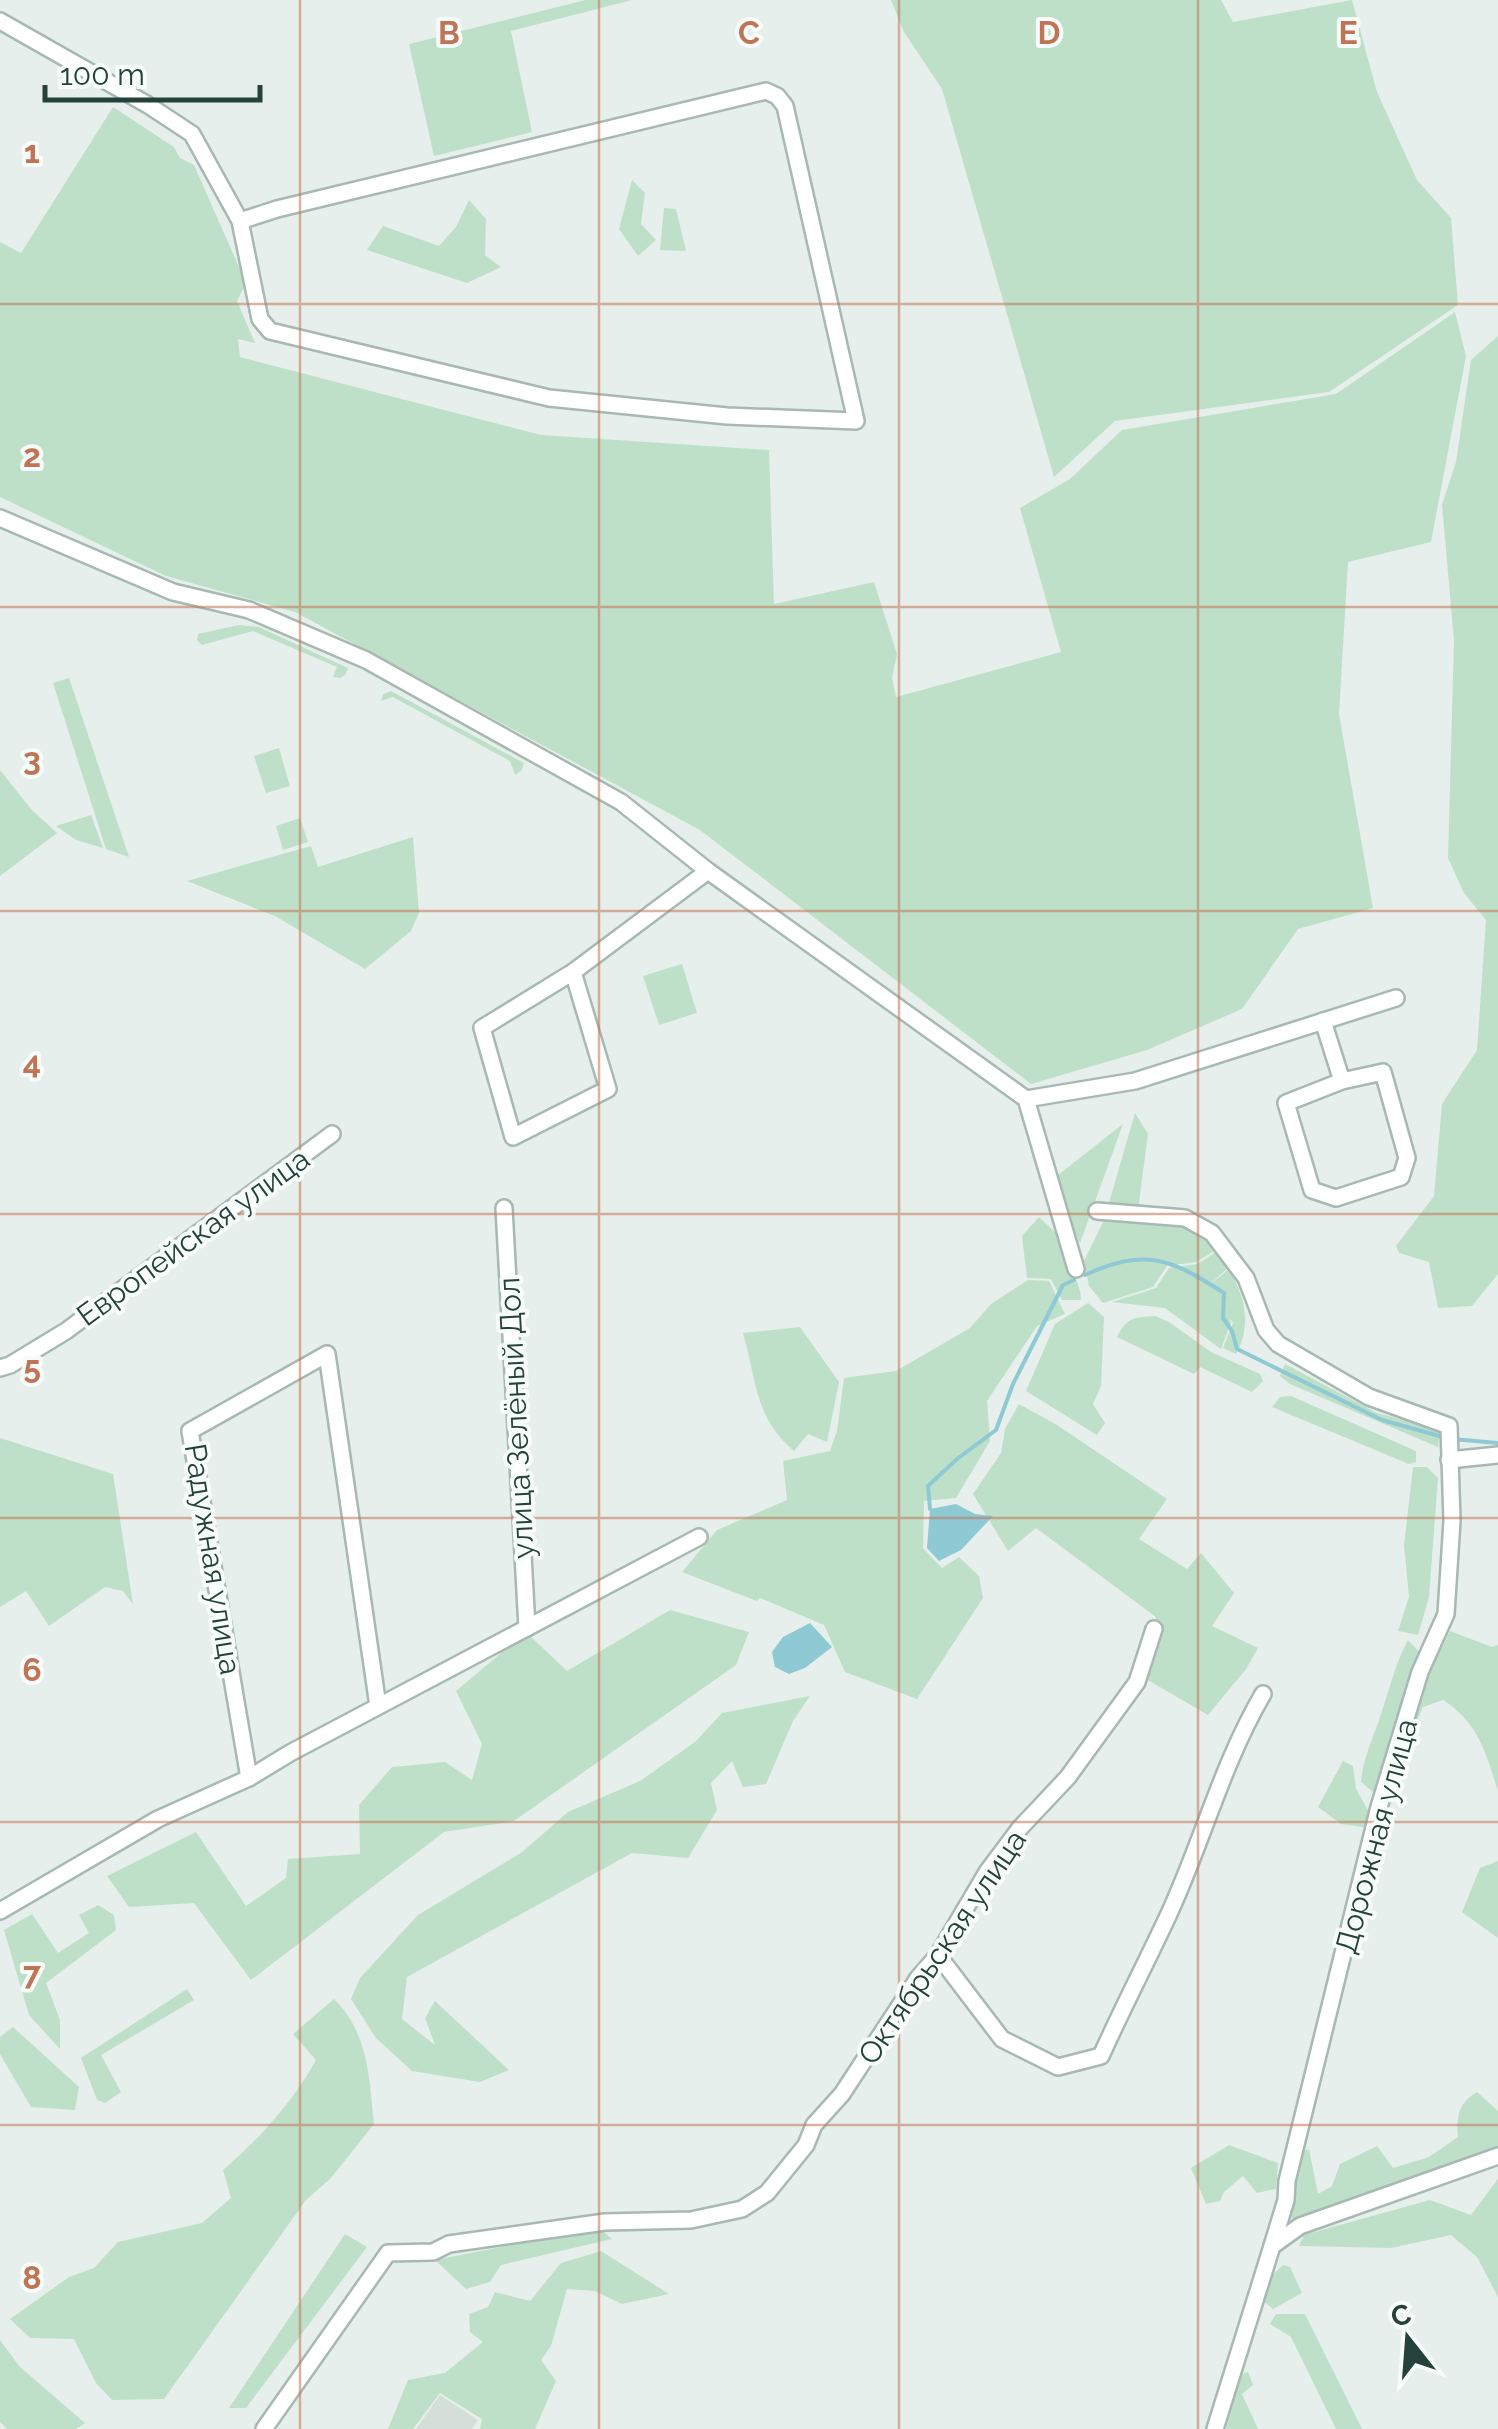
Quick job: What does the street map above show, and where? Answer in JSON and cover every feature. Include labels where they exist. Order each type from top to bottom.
[{"type":"street","points":[[0,22],[192,134],[240,221],[260,319],[270,331],[549,398],[727,416],[856,421],[784,106],[777,96],[766,92],[276,209],[240,221]]},
{"type":"street","points":[[0,518],[173,592],[248,610],[366,660],[621,802],[708,870],[1026,1099],[1076,1269]]},
{"type":"street","points":[[573,972],[608,1088],[513,1137],[482,1028],[573,972],[708,870]]},
{"type":"street","points":[[1026,1099],[1134,1081],[1396,998]]},
{"type":"street","points":[[1323,1021],[1342,1082]]},
{"type":"street","points":[[1383,1072],[1407,1158],[1401,1177],[1336,1198],[1312,1190],[1286,1102],[1342,1082],[1383,1072]]},
{"type":"street","name":"Европейская улица","points":[[0,1368],[66,1332],[332,1134]]},
{"type":"street","name":"улица Зелёный Дол","points":[[504,1208],[526,1628]]},
{"type":"street","points":[[1097,1212],[1185,1218],[1212,1233],[1246,1278],[1266,1330],[1278,1344],[1448,1441],[1498,1455]]},
{"type":"street","name":"Радужная улица","points":[[249,1778],[190,1430],[328,1354],[378,1706]]},
{"type":"street","name":"Дорожная улица","points":[[1216,2429],[1286,2200],[1287,2181],[1379,1807],[1420,1672],[1446,1614],[1452,1520],[1448,1441]]},
{"type":"street","points":[[0,1911],[158,1820],[249,1778],[698,1537]]},
{"type":"street","name":"Октябрьская улица","points":[[264,2429],[388,2253],[432,2252],[449,2244],[605,2222],[691,2220],[742,2208],[768,2193],[806,2145],[814,2125],[842,2094],[918,1978],[938,1955],[998,1857],[1068,1777],[1138,1682],[1154,1630]]},
{"type":"street","points":[[938,1955],[1002,2039],[1058,2067],[1101,2056],[1168,1916],[1236,1747],[1263,1694]]},
{"type":"street","points":[[1272,2246],[1300,2226],[1498,2156]]},
{"type":"shaded area","points":[[440,2395],[478,2420],[472,2429],[416,2429]]},
{"type":"green space","points":[[585,0],[632,0],[511,31],[532,132],[434,156],[409,44]]},
{"type":"green space","points":[[891,0],[1221,0],[1233,22],[1352,0],[1377,92],[1417,180],[1451,218],[1458,305],[1329,392],[1115,421],[1054,477],[942,89],[904,32]]},
{"type":"green space","points":[[113,107],[194,165],[246,283],[237,301],[255,343],[238,339],[240,357],[541,435],[769,450],[774,604],[874,582],[897,654],[892,678],[896,697],[1061,652],[1020,508],[1070,479],[1122,430],[1336,394],[1455,312],[1466,356],[1431,542],[1348,562],[1339,714],[1373,908],[1298,929],[1242,1009],[1147,1050],[1031,1084],[700,830],[295,612],[166,576],[0,497],[0,242],[21,253]]},
{"type":"green space","points":[[632,180],[645,193],[641,224],[656,240],[638,256],[619,229]]},
{"type":"green space","points":[[469,200],[486,219],[485,255],[501,267],[467,283],[367,250],[383,226],[439,246],[456,227]]},
{"type":"green space","points":[[664,208],[676,209],[686,251],[660,250]]},
{"type":"green space","points":[[1498,336],[1498,1274],[1472,1306],[1438,1308],[1429,1262],[1399,1253],[1396,1246],[1434,1196],[1442,1104],[1477,1050],[1486,920],[1464,893],[1448,858],[1454,640],[1442,505],[1456,462],[1471,360]]},
{"type":"green space","points":[[239,625],[259,627],[348,668],[346,674],[333,677],[337,667],[253,631],[202,645],[197,640],[198,634]]},
{"type":"green space","points":[[69,678],[129,857],[106,849],[53,683]]},
{"type":"green space","points":[[391,691],[524,763],[522,770],[515,775],[510,761],[393,697],[381,701],[383,694]]},
{"type":"green space","points":[[279,748],[290,786],[266,793],[254,756]]},
{"type":"green space","points":[[0,770],[31,809],[57,833],[0,876]]},
{"type":"green space","points":[[91,815],[103,848],[76,840],[56,826]]},
{"type":"green space","points":[[300,818],[308,842],[283,850],[276,826]]},
{"type":"green space","points":[[413,837],[419,913],[411,931],[365,969],[275,916],[187,881],[311,846],[318,867]]},
{"type":"green space","points":[[682,964],[697,1013],[659,1025],[643,976]]},
{"type":"green space","points":[[1135,1113],[1148,1134],[1139,1202],[1146,1219],[1194,1228],[1216,1250],[1196,1262],[1167,1266],[1153,1287],[1103,1303],[1089,1286],[1084,1261],[1104,1220]]},
{"type":"green space","points":[[1123,1124],[1080,1243],[1053,1179]]},
{"type":"green space","points":[[1039,1217],[1060,1237],[1081,1300],[1062,1300],[1051,1279],[1027,1278],[1022,1236]]},
{"type":"green space","points":[[1217,1251],[1229,1267],[1206,1288],[1229,1269],[1239,1290],[1245,1322],[1236,1354],[1223,1348],[1233,1323],[1229,1317],[1231,1323],[1221,1349],[1165,1308],[1112,1302],[1156,1288],[1169,1268],[1198,1264]]},
{"type":"green space","points":[[1028,1280],[1049,1281],[1065,1314],[1037,1326],[987,1401],[990,1441],[956,1498],[924,1501],[923,1548],[942,1568],[959,1557],[979,1576],[983,1598],[917,1699],[845,1672],[824,1625],[682,1572],[717,1530],[787,1500],[783,1461],[830,1451],[837,1431],[844,1378],[896,1371],[970,1328],[991,1304]]},
{"type":"green space","points":[[1088,1303],[1104,1317],[1101,1386],[1093,1404],[1105,1423],[1097,1435],[1026,1391],[1055,1324]]},
{"type":"green space","points":[[1155,1316],[1211,1352],[1260,1374],[1263,1381],[1252,1392],[1200,1367],[1194,1374],[1117,1337],[1132,1320]]},
{"type":"green space","points":[[800,1327],[839,1382],[827,1442],[808,1434],[794,1451],[764,1411],[743,1333]]},
{"type":"green space","points":[[1285,1364],[1377,1413],[1440,1429],[1438,1447],[1290,1384],[1280,1376]]},
{"type":"green space","points":[[1291,1396],[1416,1451],[1416,1462],[1409,1464],[1272,1407],[1280,1397]]},
{"type":"green space","points":[[1019,1404],[1167,1499],[1139,1539],[1187,1569],[1201,1553],[1234,1593],[1212,1626],[1258,1648],[1208,1715],[1146,1679],[1156,1617],[1036,1528],[1008,1551],[973,1494],[1001,1453],[1005,1429]]},
{"type":"green space","points":[[0,1438],[113,1474],[133,1604],[123,1591],[105,1587],[49,1626],[26,1591],[0,1607]]},
{"type":"green space","points":[[1413,1467],[1427,1467],[1438,1478],[1429,1597],[1418,1635],[1398,1631],[1409,1597],[1404,1545]]},
{"type":"green space","points":[[670,1610],[749,1632],[736,1665],[514,1821],[444,1832],[251,1980],[194,1903],[129,1907],[107,1876],[196,1832],[246,1906],[286,1878],[288,1859],[360,1854],[359,1805],[392,1767],[445,1762],[472,1780],[482,1744],[456,1691],[526,1632],[567,1671]]},
{"type":"green space","points":[[1450,1631],[1492,1647],[1498,1645],[1498,1791],[1473,1728],[1443,1700],[1423,1707],[1408,1741],[1426,1680]]},
{"type":"green space","points":[[1408,1640],[1420,1653],[1398,1713],[1378,1796],[1361,1782],[1362,1773]]},
{"type":"green space","points":[[810,1696],[793,1721],[766,1784],[743,1787],[732,1761],[711,1783],[717,1810],[688,1858],[632,1853],[407,1977],[402,2019],[435,2045],[425,2018],[435,2001],[509,2070],[480,2082],[412,2071],[376,2038],[351,1999],[360,1978],[418,1915],[521,1853],[568,1812],[640,1781],[695,1742],[722,1713]]},
{"type":"green space","points":[[1343,1761],[1353,1766],[1356,1789],[1369,1812],[1364,1827],[1341,1824],[1318,1807]]},
{"type":"green space","points":[[1498,1861],[1498,1938],[1462,1912],[1480,1868]]},
{"type":"green space","points":[[98,1905],[114,1915],[116,1930],[46,1983],[60,2020],[60,2049],[29,2015],[4,1930],[32,1914],[58,1953],[89,1933],[79,1915]]},
{"type":"green space","points":[[187,1989],[194,2000],[101,2055],[121,2092],[105,2103],[97,2100],[81,2058]]},
{"type":"green space","points":[[334,1999],[346,2012],[361,2042],[374,2124],[331,2178],[306,2200],[164,2399],[112,2400],[96,2383],[74,2339],[30,2338],[10,2319],[69,2277],[94,2268],[118,2242],[202,2223],[231,2198],[223,2170],[274,2119],[316,2060],[293,2034]]},
{"type":"green space","points":[[13,2027],[79,2087],[75,2110],[31,2107],[0,2054],[0,2037]]},
{"type":"green space","points":[[1477,2092],[1498,2111],[1498,2148],[1292,2219],[1290,2208],[1299,2152],[1309,2149],[1318,2194],[1332,2186],[1340,2164],[1377,2146],[1393,2168],[1429,2157],[1458,2137],[1460,2111]]},
{"type":"green space","points":[[1229,2145],[1278,2163],[1276,2189],[1257,2193],[1243,2176],[1224,2192],[1220,2201],[1206,2204],[1191,2168]]},
{"type":"green space","points":[[1498,2179],[1498,2297],[1477,2257],[1451,2235],[1391,2248],[1299,2246],[1304,2235],[1430,2200],[1471,2215]]},
{"type":"green space","points":[[599,2228],[612,2239],[501,2265],[490,2282],[466,2289],[435,2260]]},
{"type":"green space","points":[[345,2234],[367,2247],[246,2408],[229,2408]]},
{"type":"green space","points":[[601,2251],[669,2294],[622,2304],[595,2291],[567,2289],[551,2346],[541,2360],[556,2381],[535,2429],[480,2429],[482,2419],[440,2393],[413,2429],[388,2429],[408,2380],[445,2373],[483,2342],[470,2332],[469,2314],[488,2307],[495,2292],[530,2301],[561,2263]]},
{"type":"green space","points":[[1283,2265],[1290,2267],[1302,2293],[1273,2309],[1260,2298],[1271,2276]]},
{"type":"green space","points":[[1276,2314],[1305,2314],[1362,2429],[1336,2429],[1291,2337],[1270,2324]]},
{"type":"green space","points":[[0,2340],[20,2367],[85,2423],[76,2429],[7,2429],[0,2422]]},
{"type":"green space","points":[[1248,2372],[1253,2385],[1242,2394],[1258,2429],[1226,2429],[1238,2376]]},
{"type":"water","points":[[956,1504],[975,1514],[993,1516],[961,1550],[939,1561],[927,1548],[930,1509]]},
{"type":"water","points":[[810,1623],[832,1647],[805,1668],[789,1674],[775,1667],[772,1652],[783,1637]]},
{"type":"waterway","points":[[1085,1275],[1142,1259],[1173,1265],[1224,1293],[1223,1318],[1237,1349],[1382,1420],[1443,1437]]},
{"type":"waterway","points":[[930,1509],[928,1486],[996,1430],[1013,1384],[1063,1285],[1074,1280]]},
{"type":"waterway","points":[[1452,1439],[1498,1443]]}]
